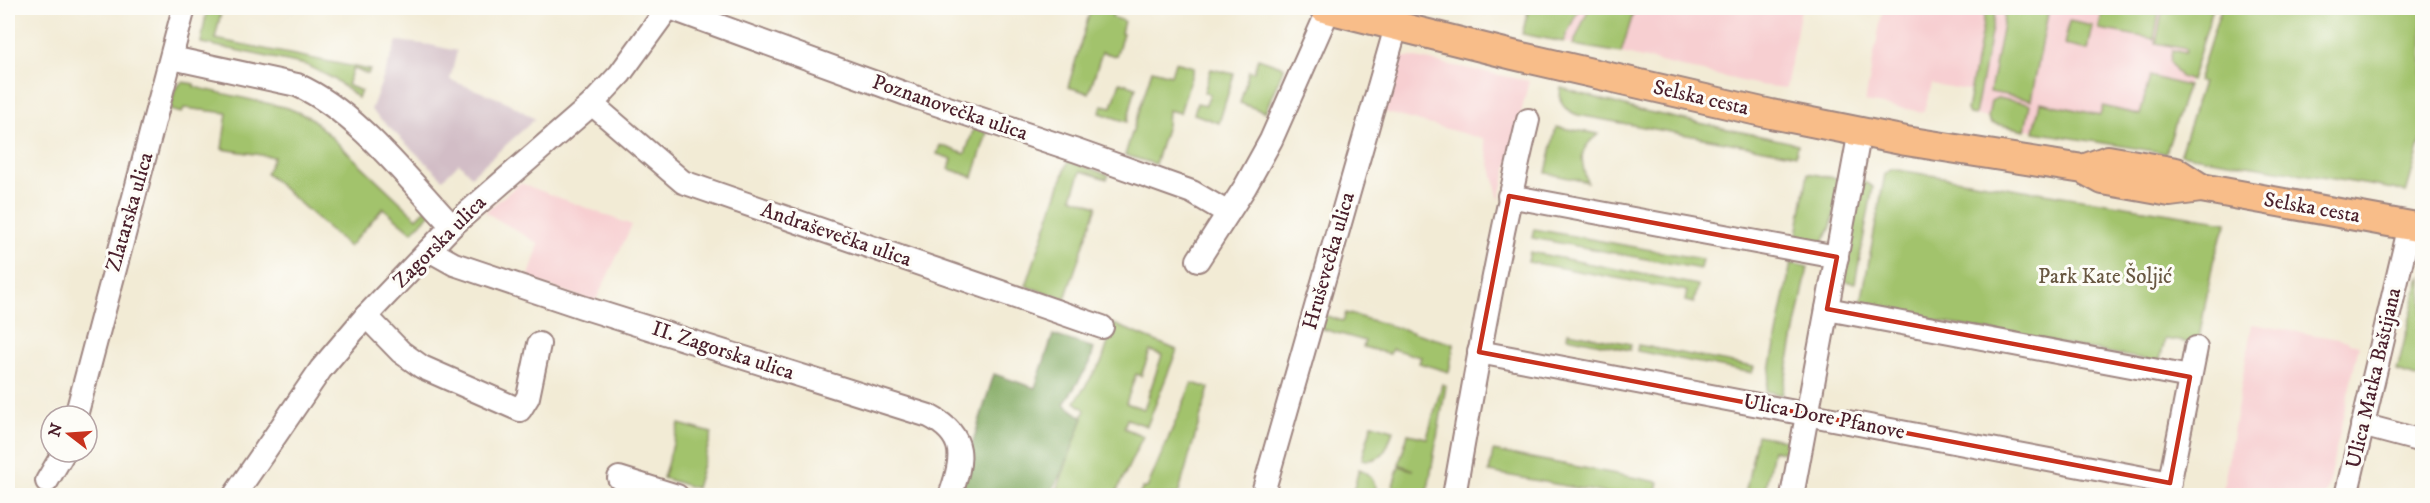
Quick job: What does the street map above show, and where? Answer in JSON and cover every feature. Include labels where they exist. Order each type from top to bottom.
[{"type":"main road","name":"Selska cesta","points":[[1326,8],[1396,27],[1655,88],[1860,132],[2083,169],[2103,180],[2170,192],[2201,188],[2416,227]]},
{"type":"street","name":"Zlatarska ulica","points":[[79,404],[184,8]]},
{"type":"street","name":"Zagorska ulica","points":[[234,495],[321,369],[366,316],[452,226],[592,104],[620,74],[669,8]]},
{"type":"street","name":"Poznanovečka ulica","points":[[669,8],[906,94],[1192,192],[1228,213]]},
{"type":"street","points":[[1198,260],[1271,140],[1326,8]]},
{"type":"street","name":"Hruševečka ulica","points":[[1262,495],[1396,27]]},
{"type":"street","points":[[172,58],[297,86],[313,93],[350,118],[452,226]]},
{"type":"street","name":"Andraševečka ulica","points":[[592,104],[683,182],[1102,327]]},
{"type":"street","points":[[1454,495],[1509,196],[1528,120]]},
{"type":"street","points":[[1792,495],[1860,132]]},
{"type":"street","points":[[1509,196],[1837,257]]},
{"type":"street","name":"Ulica Matka Baštijana","points":[[2346,495],[2362,425],[2416,227]]},
{"type":"street","name":"II. Zagorska ulica","points":[[429,250],[454,264],[582,307],[929,416],[944,423],[952,432],[961,453],[959,470],[950,495]]},
{"type":"street","points":[[1827,309],[2190,376]]},
{"type":"street","points":[[366,316],[400,352],[422,367],[520,410],[528,397],[539,344]]},
{"type":"street","points":[[2168,489],[2196,348]]},
{"type":"street","name":"Ulica Dore Pfanove","points":[[1479,352],[1807,414],[2168,489]]},
{"type":"street","points":[[2362,425],[2422,441]]},
{"type":"street","points":[[47,481],[57,464]]},
{"type":"street","points":[[619,478],[677,495]]},
{"type":"highlighted area","points":[[1509,196],[1837,257],[1827,309],[2190,377],[2170,483],[1479,352]]},
{"type":"shaded area","points":[[1529,8],[1801,8],[1786,88],[1759,85],[1621,53],[1522,34]]},
{"type":"shaded area","points":[[1883,8],[2211,8],[2166,153],[1991,123],[1988,118],[1969,114],[1974,91],[1932,84],[1924,112],[1865,102]]},
{"type":"shaded area","points":[[397,41],[457,51],[450,80],[505,101],[535,119],[471,176],[459,163],[443,179],[371,110]]},
{"type":"shaded area","points":[[1403,57],[1529,81],[1499,200],[1484,139],[1380,111],[1397,59]]},
{"type":"shaded area","points":[[520,183],[632,225],[595,302],[528,279],[539,244],[485,212]]},
{"type":"shaded area","points":[[2252,324],[2350,341],[2350,343],[2359,345],[2326,495],[2222,495]]},
{"type":"green space","points":[[207,8],[222,8],[215,39],[370,70],[368,74],[353,69],[347,85],[361,91],[358,98],[334,79],[306,65],[201,43]]},
{"type":"green space","points":[[1091,8],[1114,9],[1112,17],[1124,21],[1121,33],[1123,34],[1116,56],[1102,52],[1089,93],[1068,87]]},
{"type":"green space","points":[[1529,8],[1579,8],[1563,42],[1522,34]]},
{"type":"green space","points":[[1589,8],[1635,8],[1621,53],[1573,45]]},
{"type":"green space","points":[[1986,8],[1996,8],[1975,115],[1969,114],[1967,110]]},
{"type":"green space","points":[[2006,8],[2049,8],[2031,100],[1990,92]]},
{"type":"green space","points":[[2103,8],[2160,8],[2154,39],[2099,29]]},
{"type":"green space","points":[[2163,8],[2213,8],[2191,81],[2181,77],[2170,62],[2172,50],[2185,53],[2186,49],[2156,43]]},
{"type":"green space","points":[[2221,8],[2422,8],[2422,138],[2406,193],[2394,189],[2180,154],[2203,82],[2198,81]]},
{"type":"green space","points":[[2069,21],[2093,26],[2088,50],[2064,45]]},
{"type":"green space","points":[[1258,58],[1284,67],[1265,112],[1240,103],[1249,71],[1254,72]]},
{"type":"green space","points":[[1175,62],[1194,67],[1180,113],[1168,110],[1167,125],[1155,164],[1125,155],[1152,70],[1171,75]]},
{"type":"green space","points":[[1211,69],[1234,74],[1219,123],[1194,114],[1197,103],[1206,105],[1210,94],[1204,92]]},
{"type":"green space","points":[[2150,76],[2187,86],[2166,153],[2034,132],[2040,102],[2100,115],[2103,106],[2140,115]]},
{"type":"green space","points":[[182,82],[194,84],[194,87],[288,108],[311,118],[417,218],[427,208],[431,213],[412,232],[383,208],[349,247],[266,173],[274,157],[222,149],[227,113],[184,108],[182,113],[170,110],[175,89]]},
{"type":"green space","points":[[1120,82],[1136,87],[1127,122],[1100,113],[1102,105],[1112,107]]},
{"type":"green space","points":[[1561,88],[1639,110],[1798,144],[1796,155],[1578,115],[1569,111],[1561,102]]},
{"type":"green space","points":[[1997,98],[2030,104],[2025,130],[1991,123],[1988,118],[1991,101]]},
{"type":"green space","points":[[1556,127],[1599,134],[1587,144],[1582,155],[1587,182],[1546,173]]},
{"type":"green space","points":[[974,128],[987,133],[973,177],[949,169],[952,159],[937,154],[940,145],[965,154]]},
{"type":"green space","points":[[1068,161],[1109,175],[1107,179],[1081,171],[1072,197],[1097,206],[1065,299],[1026,286]]},
{"type":"green space","name":"Park Kate Šoljić","points":[[1892,169],[2227,222],[2213,262],[2198,344],[2165,339],[2160,360],[2154,361],[1864,308],[1861,303],[1885,174]]},
{"type":"green space","points":[[1808,173],[1840,179],[1832,224],[1825,239],[1818,243],[1801,241],[1797,235]]},
{"type":"green space","points":[[1860,180],[1873,187],[1855,283],[1843,281]]},
{"type":"green space","points":[[1534,229],[1702,259],[1700,269],[1532,238]]},
{"type":"green space","points":[[1530,252],[1698,285],[1694,303],[1685,301],[1687,291],[1528,262]]},
{"type":"green space","points":[[1791,263],[1808,267],[1782,395],[1766,391]]},
{"type":"green space","points":[[2422,277],[2422,379],[2397,371],[2419,281]]},
{"type":"green space","points":[[1346,313],[1454,344],[1449,372],[1419,363],[1421,357],[1392,349],[1390,354],[1363,347],[1365,341],[1319,328],[1323,315],[1343,321]]},
{"type":"green space","points":[[1114,324],[1177,350],[1147,426],[1127,419],[1124,428],[1143,436],[1115,495],[1055,496],[1085,410],[1075,402],[1102,361]],"holes":[[[1150,351],[1162,355],[1144,409],[1126,403],[1136,374],[1141,376]]]},
{"type":"green space","points":[[1568,332],[1631,344],[1630,350],[1567,337]]},
{"type":"green space","points":[[1053,335],[1094,348],[1090,363],[1064,404],[1083,418],[1063,472],[1049,495],[956,496],[994,374],[1035,388]]},
{"type":"green space","points":[[1638,345],[1754,367],[1752,373],[1637,351]]},
{"type":"green space","points":[[1192,383],[1209,388],[1178,495],[1139,495],[1143,488],[1147,488]]},
{"type":"green space","points":[[1442,384],[1446,386],[1427,495],[1390,495],[1399,466],[1413,470],[1399,464],[1408,434],[1427,438]]},
{"type":"green space","points":[[679,424],[712,433],[696,488],[663,478]]},
{"type":"green space","points":[[1372,424],[1393,430],[1387,448],[1380,457],[1362,459]]},
{"type":"green space","points":[[1757,435],[1791,441],[1788,453],[1773,450],[1764,495],[1745,495]]},
{"type":"green space","points":[[1493,451],[1659,482],[1656,495],[1615,495],[1489,472]]},
{"type":"green space","points":[[1359,469],[1368,474],[1373,481],[1376,487],[1374,495],[1352,495]]}]
